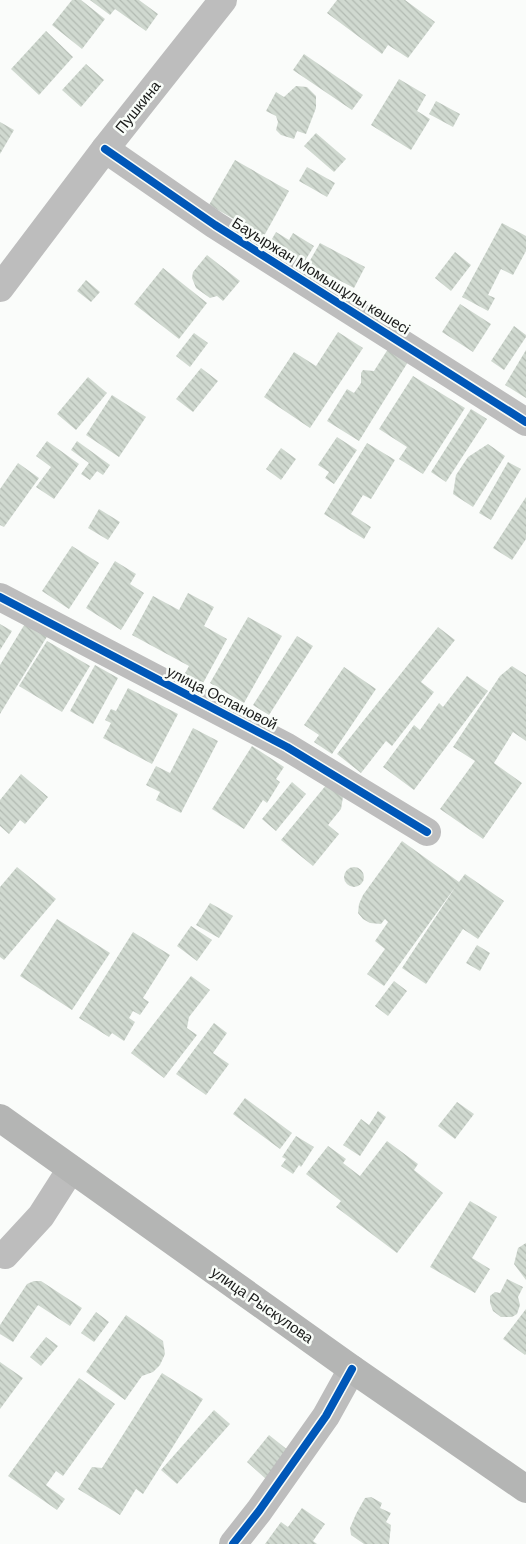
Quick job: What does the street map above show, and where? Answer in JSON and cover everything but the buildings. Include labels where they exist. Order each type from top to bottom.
[{"type":"main road","name":"улица Рыскулова","points":[[0,1118],[352,1369],[526,1489]]},
{"type":"street","name":"Пушкина","points":[[0,288],[105,149],[224,0]]},
{"type":"street","name":"Бауыржан Момышұлы көшесі","points":[[105,149],[215,225],[526,422]]},
{"type":"street","name":"улица Оспановой","points":[[0,597],[286,747],[427,832]]},
{"type":"street","points":[[5,1255],[41,1216],[71,1169]]},
{"type":"street","points":[[233,1544],[259,1511],[326,1416],[352,1369]]},
{"type":"cycle path","points":[[105,149],[215,225],[526,422]]},
{"type":"cycle path","points":[[0,597],[287,747],[427,832]]},
{"type":"cycle path","points":[[233,1544],[259,1511],[326,1416],[352,1369]]}]
